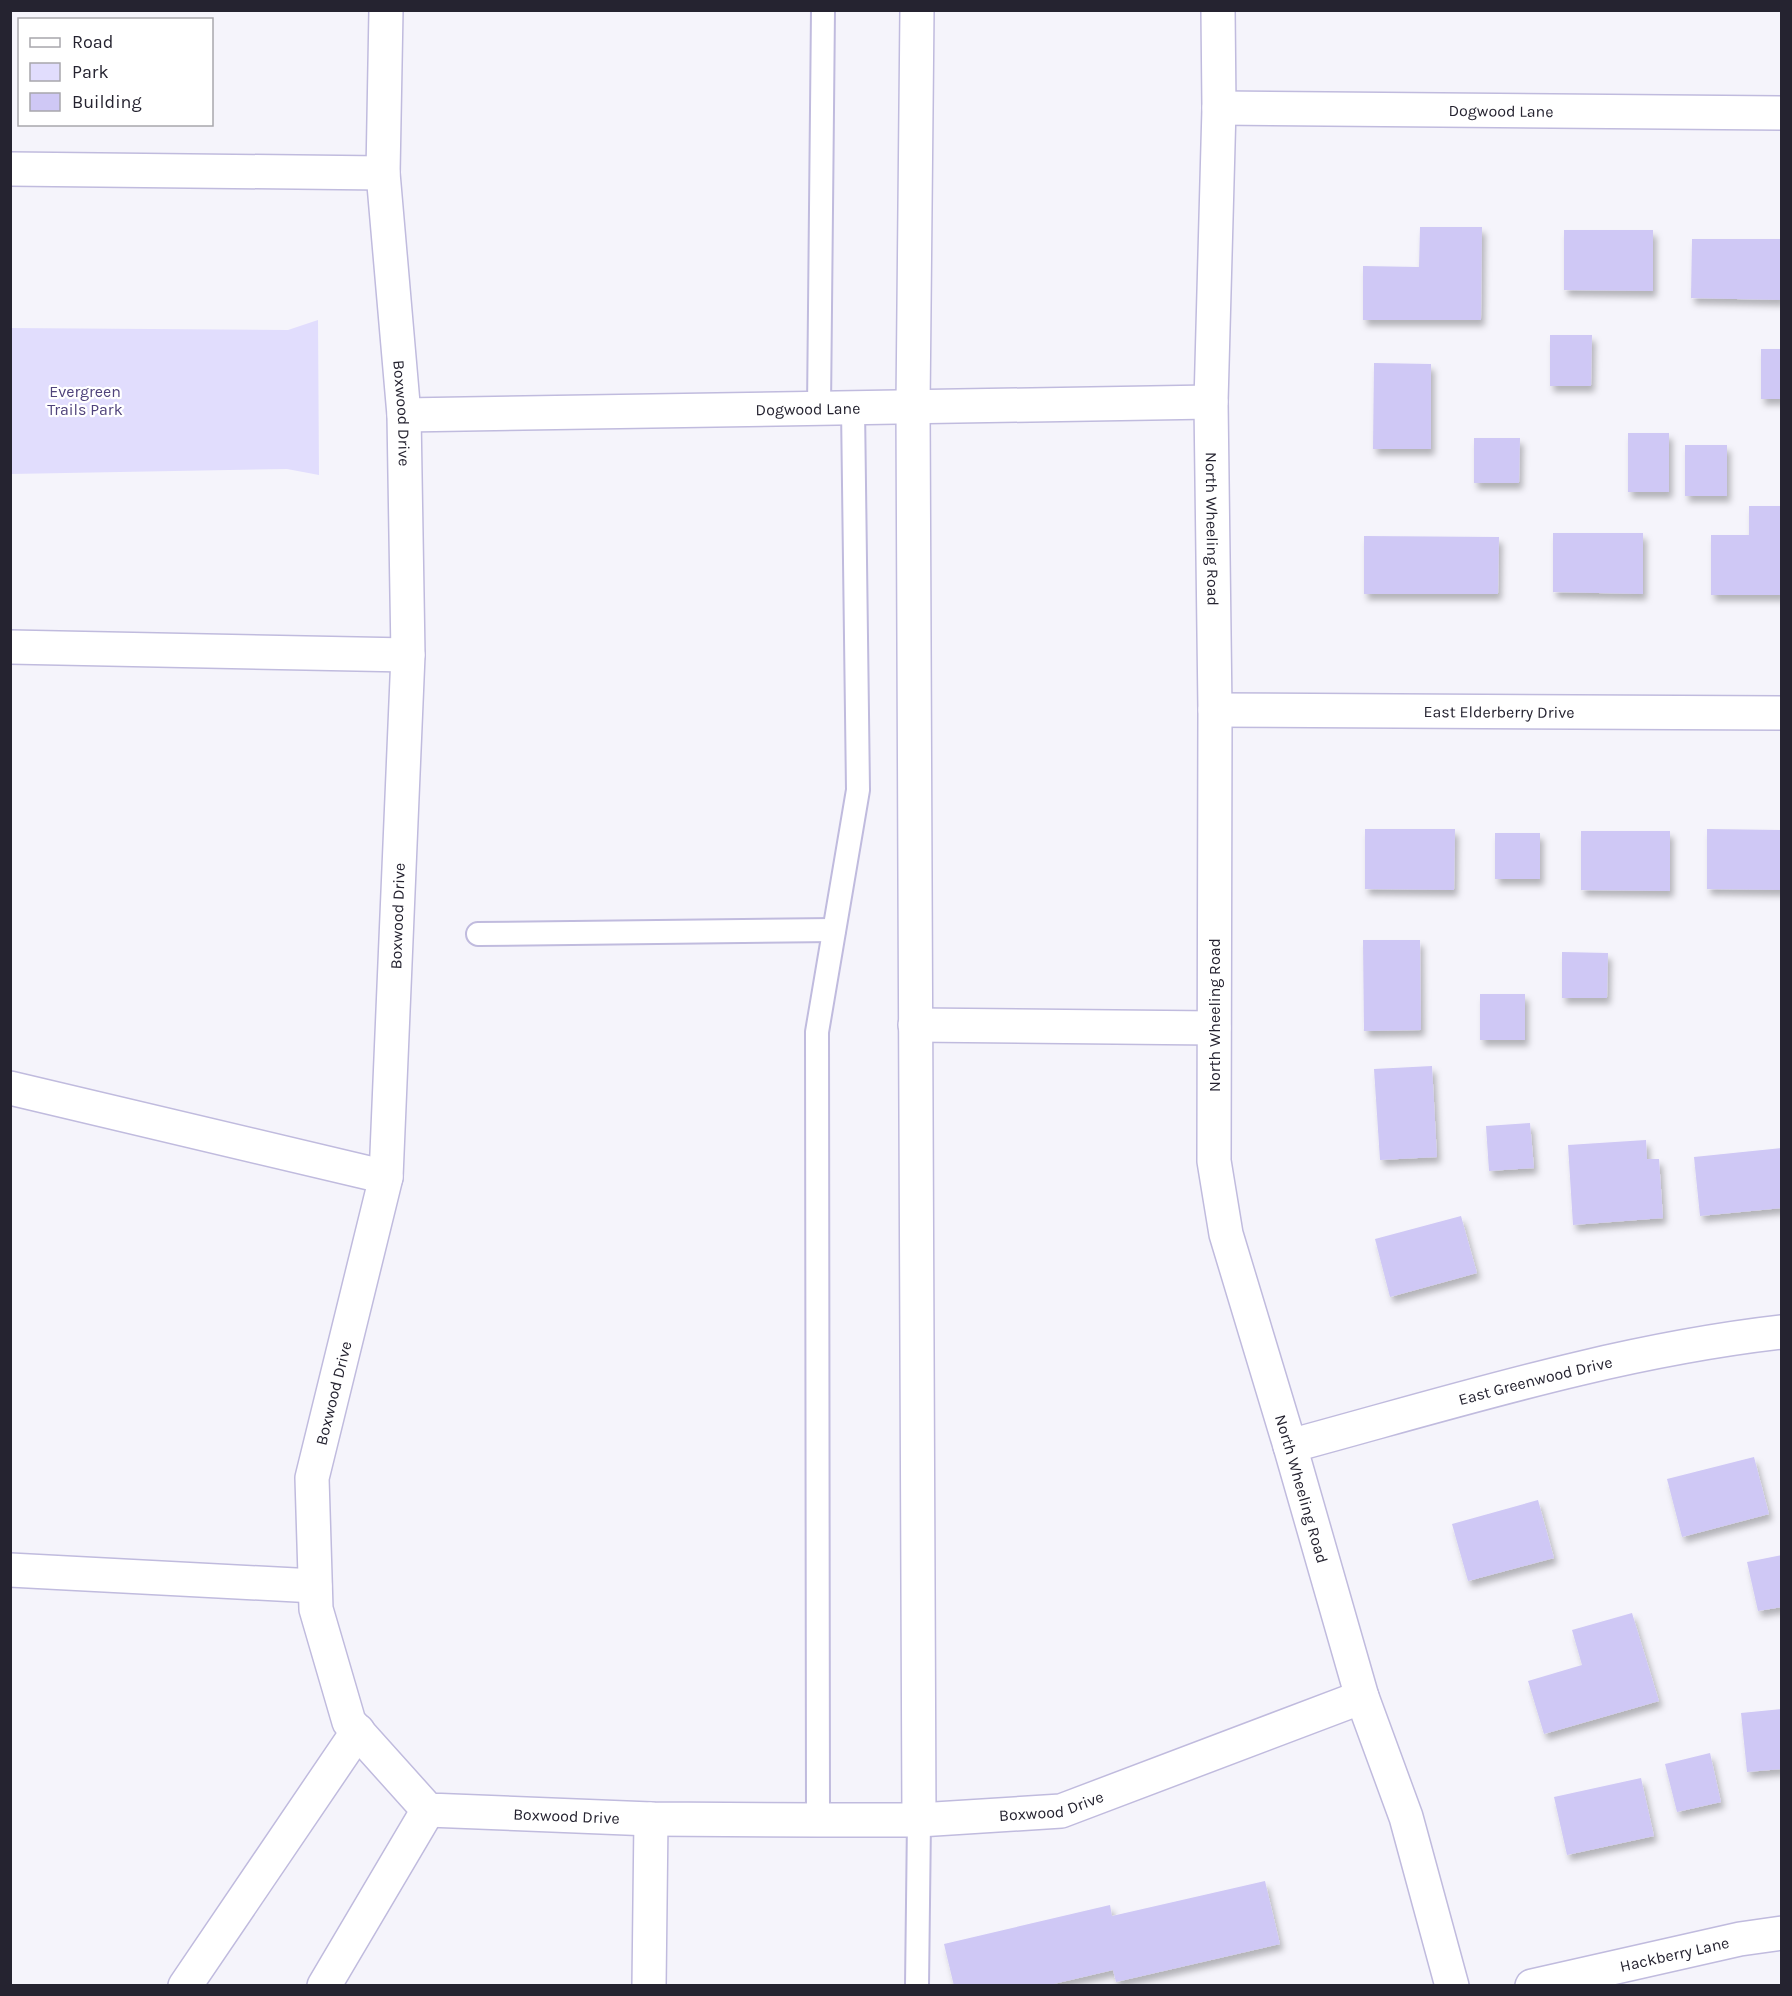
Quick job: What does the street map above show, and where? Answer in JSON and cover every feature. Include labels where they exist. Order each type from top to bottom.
[{"type":"street","name":"Boxwood Drive","points":[[386,10],[383,173],[404,415],[408,655],[386,1177],[312,1478],[316,1609],[349,1722],[428,1810],[651,1819],[919,1820],[1062,1811],[1362,1697]]},
{"type":"street","points":[[917,10],[913,406],[919,1820]]},
{"type":"street","name":"North Wheeling Road","points":[[1218,10],[1219,108],[1211,402],[1215,710],[1214,1161],[1226,1234],[1362,1697],[1406,1817],[1452,1986]]},
{"type":"street","name":"Dogwood Lane","points":[[1219,108],[1782,113]]},
{"type":"street","points":[[10,169],[383,173]]},
{"type":"street","name":"Dogwood Lane","points":[[404,415],[1211,402]]},
{"type":"street","points":[[10,647],[408,655]]},
{"type":"street","name":"East Elderberry Drive","points":[[1215,710],[1782,713]]},
{"type":"street","points":[[915,1025],[1214,1028]]},
{"type":"street","points":[[10,1088],[386,1177]]},
{"type":"street","name":"East Greenwood Drive","points":[[1290,1446],[1612,1360],[1720,1339],[1782,1332]]},
{"type":"street","points":[[10,1570],[315,1586]]},
{"type":"street","points":[[185,1986],[357,1731]]},
{"type":"street","points":[[324,1986],[428,1810]]},
{"type":"street","points":[[649,1986],[651,1819]]},
{"type":"street","name":"Hackberry Lane","points":[[1532,1986],[1740,1939],[1782,1933]]},
{"type":"lane","points":[[819,408],[823,10]]},
{"type":"lane","points":[[818,1820],[817,1032],[858,790],[853,408]]},
{"type":"lane","points":[[478,934],[834,930]]},
{"type":"lane","points":[[917,1986],[919,1820]]},
{"type":"green space","name":"Evergreen Trails Park","points":[[318,320],[319,475],[287,469],[11,474],[11,328],[288,330]]},
{"type":"building","points":[[1420,227],[1482,227],[1481,320],[1363,320],[1363,266],[1419,267]]},
{"type":"building","points":[[1564,230],[1653,230],[1653,291],[1564,290]]},
{"type":"building","points":[[1692,239],[1781,239],[1781,300],[1691,298]]},
{"type":"building","points":[[1550,335],[1592,335],[1591,386],[1550,386]]},
{"type":"building","points":[[1761,349],[1782,349],[1782,399],[1761,399]]},
{"type":"building","points":[[1374,363],[1431,364],[1431,449],[1373,449]]},
{"type":"building","points":[[1628,433],[1669,433],[1669,492],[1628,492]]},
{"type":"building","points":[[1474,438],[1520,438],[1519,483],[1474,483]]},
{"type":"building","points":[[1685,445],[1727,445],[1727,496],[1685,496]]},
{"type":"building","points":[[1749,506],[1782,506],[1782,595],[1711,595],[1711,535],[1749,535]]},
{"type":"building","points":[[1553,533],[1643,533],[1643,594],[1553,592]]},
{"type":"building","points":[[1364,536],[1499,537],[1498,594],[1364,594]]},
{"type":"building","points":[[1365,829],[1455,829],[1454,890],[1365,889]]},
{"type":"building","points":[[1707,829],[1782,830],[1782,890],[1707,889]]},
{"type":"building","points":[[1581,831],[1670,831],[1670,891],[1581,890]]},
{"type":"building","points":[[1495,833],[1540,833],[1540,879],[1495,879]]},
{"type":"building","points":[[1363,940],[1420,940],[1421,1030],[1364,1031]]},
{"type":"building","points":[[1562,952],[1608,953],[1607,998],[1562,998]]},
{"type":"building","points":[[1480,994],[1525,994],[1525,1040],[1480,1040]]},
{"type":"building","points":[[1432,1066],[1437,1157],[1380,1160],[1374,1069]]},
{"type":"building","points":[[1530,1123],[1534,1168],[1489,1171],[1486,1126]]},
{"type":"building","points":[[1646,1140],[1647,1159],[1659,1159],[1663,1218],[1573,1225],[1568,1145]]},
{"type":"building","points":[[1782,1148],[1782,1208],[1700,1216],[1694,1157]]},
{"type":"building","points":[[1461,1216],[1477,1273],[1390,1297],[1375,1239]]},
{"type":"building","points":[[1754,1457],[1769,1514],[1682,1537],[1667,1479]]},
{"type":"building","points":[[1538,1500],[1554,1558],[1468,1581],[1452,1524]]},
{"type":"building","points":[[1782,1555],[1782,1607],[1758,1611],[1747,1562]]},
{"type":"building","points":[[1632,1613],[1659,1701],[1544,1734],[1528,1681],[1582,1665],[1572,1630]]},
{"type":"building","points":[[1782,1709],[1782,1769],[1747,1772],[1741,1713]]},
{"type":"building","points":[[1710,1753],[1721,1802],[1677,1812],[1665,1764]]},
{"type":"building","points":[[1641,1778],[1654,1836],[1567,1855],[1554,1797]]},
{"type":"building","points":[[1265,1881],[1280,1944],[1116,1982],[1113,1970],[1045,1986],[954,1986],[944,1944],[1110,1905],[1112,1916]]}]
